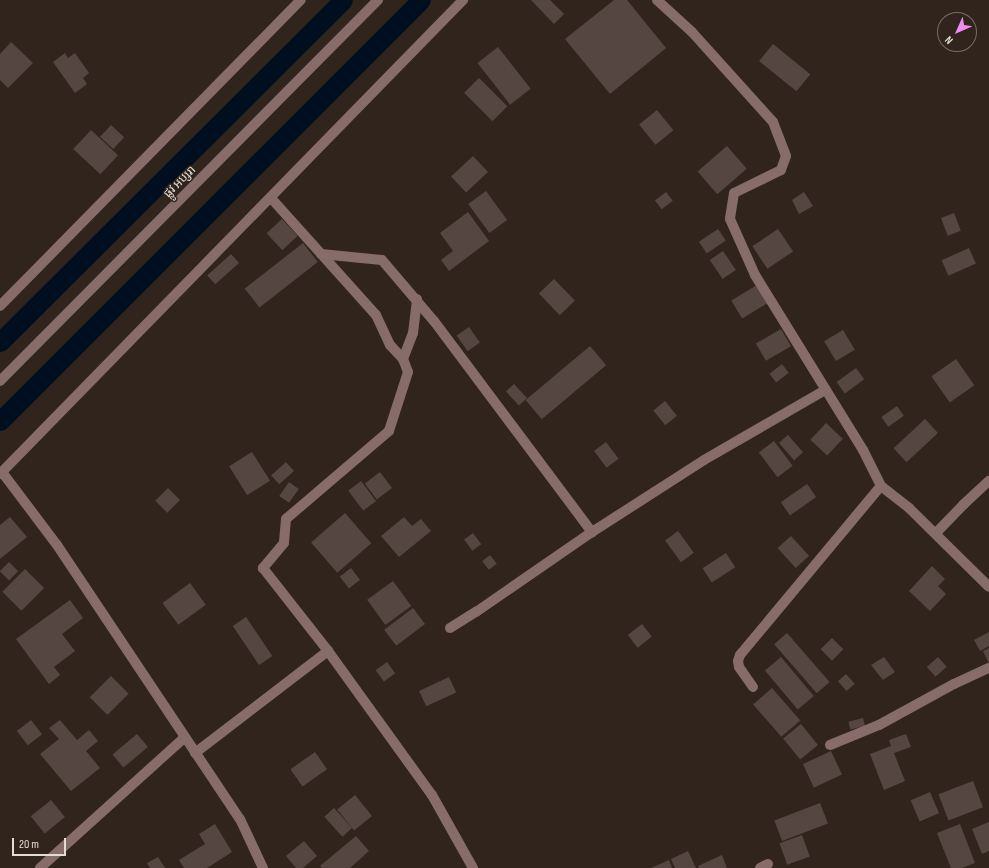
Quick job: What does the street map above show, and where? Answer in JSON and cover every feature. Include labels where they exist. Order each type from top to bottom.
[{"type":"street","points":[[0,306],[301,0]]},
{"type":"street","name":"ផ្លូវ អប្សរា","points":[[0,381],[378,0]]},
{"type":"street","points":[[263,868],[240,819],[184,738],[57,545],[1,473],[463,0]]},
{"type":"street","points":[[657,0],[692,32],[773,122],[786,156],[781,170],[734,193],[730,219],[755,275],[788,326],[863,450],[881,486],[909,508],[936,533],[989,587]]},
{"type":"street","points":[[271,198],[376,315],[390,345],[403,359],[408,372],[389,431],[286,519],[284,543],[263,568],[328,651],[432,795],[473,868]]},
{"type":"street","points":[[321,254],[382,260],[416,299],[592,532]]},
{"type":"street","points":[[403,359],[413,333],[416,299]]},
{"type":"street","points":[[450,628],[476,612],[592,532],[704,460],[826,390]]},
{"type":"street","points":[[936,533],[989,481]]},
{"type":"street","points":[[753,687],[739,667],[738,661],[740,655],[881,486]]},
{"type":"street","points":[[195,753],[328,651]]},
{"type":"street","points":[[830,746],[879,725],[954,684],[989,668]]},
{"type":"street","points":[[40,868],[184,738]]},
{"type":"building","points":[[531,0],[550,0],[564,14],[554,24]]},
{"type":"building","points":[[614,0],[627,0],[666,48],[610,94],[565,39]]},
{"type":"building","points":[[11,42],[33,63],[8,88],[0,80],[0,54]]},
{"type":"building","points":[[773,44],[810,74],[796,91],[759,61]]},
{"type":"building","points":[[498,47],[531,89],[510,105],[478,63]]},
{"type":"building","points":[[65,53],[68,58],[75,53],[89,73],[83,78],[87,84],[75,93],[53,62]]},
{"type":"building","points":[[479,78],[507,106],[492,121],[464,93]]},
{"type":"building","points":[[657,110],[673,130],[655,145],[639,124]]},
{"type":"building","points":[[111,125],[124,137],[113,149],[100,137]]},
{"type":"building","points":[[91,130],[118,155],[100,174],[73,149]]},
{"type":"building","points":[[727,146],[747,169],[717,194],[698,172]]},
{"type":"building","points":[[473,156],[488,172],[466,193],[451,176]]},
{"type":"building","points":[[486,191],[507,220],[489,233],[468,204]]},
{"type":"building","points":[[666,192],[673,201],[662,209],[655,201]]},
{"type":"building","points":[[804,192],[813,206],[799,214],[792,200]]},
{"type":"building","points":[[468,212],[489,241],[449,271],[441,260],[453,251],[440,233]]},
{"type":"building","points":[[954,213],[961,231],[948,236],[941,218]]},
{"type":"building","points":[[282,219],[298,236],[282,250],[267,233]]},
{"type":"building","points":[[718,229],[726,241],[707,253],[699,242]]},
{"type":"building","points":[[778,229],[793,251],[767,269],[752,246]]},
{"type":"building","points":[[303,243],[318,262],[259,307],[245,289]]},
{"type":"building","points":[[969,248],[976,264],[949,276],[942,260]]},
{"type":"building","points":[[723,251],[736,270],[723,279],[710,260]]},
{"type":"building","points":[[231,254],[239,263],[215,284],[207,275]]},
{"type":"building","points":[[554,279],[575,301],[560,315],[539,294]]},
{"type":"building","points":[[757,285],[768,303],[742,318],[731,300]]},
{"type":"building","points":[[469,327],[480,343],[468,351],[457,336]]},
{"type":"building","points":[[781,329],[791,346],[766,361],[756,344]]},
{"type":"building","points":[[843,330],[855,350],[836,361],[824,341]]},
{"type":"building","points":[[590,346],[606,365],[542,419],[526,400]]},
{"type":"building","points":[[956,359],[974,385],[950,402],[931,376]]},
{"type":"building","points":[[782,364],[789,373],[776,383],[769,374]]},
{"type":"building","points":[[856,368],[864,379],[845,393],[837,382]]},
{"type":"building","points":[[514,384],[527,398],[519,405],[506,392]]},
{"type":"building","points":[[665,401],[677,416],[665,425],[653,410]]},
{"type":"building","points":[[897,406],[904,416],[888,427],[881,417]]},
{"type":"building","points":[[925,419],[938,433],[907,462],[894,448]]},
{"type":"building","points":[[826,423],[843,439],[827,456],[810,440]]},
{"type":"building","points":[[788,435],[803,452],[794,460],[779,443]]},
{"type":"building","points":[[774,441],[793,466],[777,477],[759,452]]},
{"type":"building","points":[[606,442],[619,459],[607,468],[594,451]]},
{"type":"building","points":[[252,452],[270,481],[247,495],[229,466]]},
{"type":"building","points":[[286,462],[294,471],[279,484],[271,475]]},
{"type":"building","points":[[380,472],[392,488],[377,499],[365,483]]},
{"type":"building","points":[[361,481],[376,501],[363,511],[348,491]]},
{"type":"building","points":[[289,482],[299,489],[289,503],[279,496]]},
{"type":"building","points":[[807,484],[816,497],[790,515],[781,502]]},
{"type":"building","points":[[168,488],[180,500],[167,513],[155,501]]},
{"type":"building","points":[[345,513],[371,543],[337,573],[311,543]]},
{"type":"building","points":[[10,517],[27,537],[0,559],[0,525]]},
{"type":"building","points":[[404,517],[412,526],[421,519],[431,531],[399,557],[381,536]]},
{"type":"building","points":[[678,531],[694,553],[681,562],[665,540]]},
{"type":"building","points":[[473,533],[481,544],[472,551],[464,539]]},
{"type":"building","points":[[791,536],[809,556],[796,568],[778,548]]},
{"type":"building","points":[[726,553],[735,567],[712,583],[703,568]]},
{"type":"building","points":[[490,555],[497,564],[489,570],[482,561]]},
{"type":"building","points":[[9,562],[18,571],[9,580],[0,571]]},
{"type":"building","points":[[932,566],[945,579],[938,586],[946,594],[930,611],[909,591]]},
{"type":"building","points":[[351,568],[360,580],[349,588],[340,576]]},
{"type":"building","points":[[25,569],[44,588],[21,611],[2,592]]},
{"type":"building","points":[[393,581],[411,606],[385,625],[367,600]]},
{"type":"building","points":[[190,583],[206,605],[178,625],[162,603]]},
{"type":"building","points":[[70,600],[83,618],[62,634],[75,651],[54,667],[60,675],[49,684],[16,639]]},
{"type":"building","points":[[413,608],[425,624],[396,646],[384,630]]},
{"type":"building","points":[[246,617],[272,656],[259,665],[233,626]]},
{"type":"building","points":[[642,624],[652,637],[638,648],[628,635]]},
{"type":"building","points":[[989,632],[989,646],[980,651],[974,640]]},
{"type":"building","points":[[787,633],[830,682],[817,693],[774,644]]},
{"type":"building","points":[[832,638],[843,649],[832,661],[821,649]]},
{"type":"building","points":[[989,648],[989,664],[983,651]]},
{"type":"building","points":[[781,657],[814,696],[798,710],[765,670]]},
{"type":"building","points":[[884,657],[895,672],[883,680],[871,665]]},
{"type":"building","points":[[938,657],[947,667],[936,677],[927,667]]},
{"type":"building","points":[[387,662],[395,673],[384,682],[376,670]]},
{"type":"building","points":[[846,674],[855,684],[847,691],[838,681]]},
{"type":"building","points":[[111,676],[129,694],[107,715],[90,697]]},
{"type":"building","points":[[449,677],[456,692],[426,706],[419,691]]},
{"type":"building","points":[[772,688],[800,720],[781,737],[753,704]]},
{"type":"building","points":[[863,718],[865,726],[850,729],[848,722]]},
{"type":"building","points":[[31,720],[42,734],[28,745],[17,731]]},
{"type":"building","points":[[60,720],[77,740],[89,730],[98,741],[86,751],[100,768],[71,791],[40,754],[59,739],[49,728]]},
{"type":"building","points":[[801,724],[818,745],[800,759],[783,738]]},
{"type":"building","points":[[137,734],[148,747],[123,768],[112,755]]},
{"type":"building","points":[[906,734],[911,747],[894,753],[905,781],[884,790],[870,754],[891,746],[889,740]]},
{"type":"building","points":[[831,751],[842,775],[814,788],[803,764]]},
{"type":"building","points":[[315,752],[327,769],[302,786],[290,769]]},
{"type":"building","points":[[973,781],[983,807],[948,820],[938,794]]},
{"type":"building","points":[[930,792],[939,813],[920,821],[911,800]]},
{"type":"building","points":[[355,795],[372,816],[354,830],[337,809]]},
{"type":"building","points":[[51,800],[65,817],[45,833],[31,816]]},
{"type":"building","points":[[820,803],[828,824],[782,841],[774,821]]},
{"type":"building","points":[[334,808],[352,828],[342,837],[324,817]]},
{"type":"building","points":[[989,822],[989,851],[982,854],[972,829]]},
{"type":"building","points":[[215,824],[232,852],[207,868],[184,868],[179,860],[205,844],[199,834]]},
{"type":"building","points":[[960,824],[975,863],[962,868],[951,868],[937,833]]},
{"type":"building","points":[[802,835],[810,857],[787,865],[779,843]]},
{"type":"building","points":[[356,836],[369,851],[350,868],[322,868],[320,866]]},
{"type":"building","points":[[304,841],[317,856],[303,868],[296,868],[286,856]]},
{"type":"building","points":[[688,851],[696,868],[675,868],[671,859]]},
{"type":"building","points":[[722,855],[727,868],[699,868],[698,866]]},
{"type":"building","points":[[158,857],[165,868],[150,868],[147,863]]},
{"type":"building","points":[[669,860],[672,868],[651,868]]},
{"type":"waterway","points":[[0,342],[343,0]]},
{"type":"waterway","points":[[0,421],[421,0]]}]
